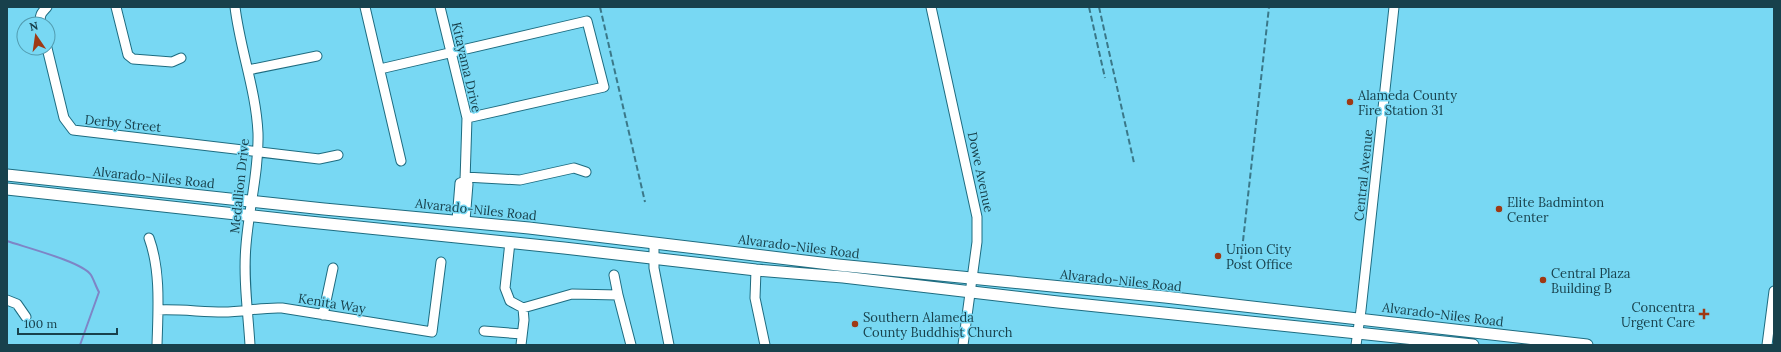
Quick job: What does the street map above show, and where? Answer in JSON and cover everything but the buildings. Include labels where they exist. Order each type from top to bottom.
[{"type":"main road","name":"Alvarado-Niles Road","points":[[7,175],[253,202],[461,221],[830,264],[1360,318],[1587,345]]},
{"type":"main road","name":"Alvarado-Niles Road","points":[[7,189],[250,216],[510,242],[756,270],[843,277],[1058,302],[1472,345]]},
{"type":"street","points":[[116,7],[128,55],[133,59],[172,62],[181,58]]},
{"type":"street","name":"Medallion Drive","points":[[235,7],[238,32],[248,70],[257,115],[258,151],[253,202],[246,245],[250,345]]},
{"type":"street","points":[[365,7],[401,161]]},
{"type":"street","name":"Kitayama Drive","points":[[440,7],[467,118],[465,179],[468,184],[461,221]]},
{"type":"street","name":"Dowe Avenue","points":[[931,7],[976,205],[978,230],[963,345]]},
{"type":"street","name":"Central Avenue","points":[[1356,345],[1394,7]]},
{"type":"street","points":[[380,69],[587,21],[604,87],[467,118]]},
{"type":"street","name":"Derby Street","points":[[49,56],[64,118],[73,130],[320,159],[338,155]]},
{"type":"street","points":[[248,70],[316,56]]},
{"type":"street","points":[[465,179],[520,180],[574,168],[586,172]]},
{"type":"street","points":[[150,238],[155,253],[158,310],[157,345]]},
{"type":"street","points":[[510,242],[505,288],[510,301],[523,308],[572,294],[618,295]]},
{"type":"street","points":[[654,243],[653,258],[669,345]]},
{"type":"street","name":"Kenita Way","points":[[158,310],[180,309],[203,312],[248,310],[266,307],[282,308],[432,332],[441,262]]},
{"type":"street","points":[[323,315],[333,268]]},
{"type":"street","points":[[756,270],[755,298],[765,345]]},
{"type":"street","points":[[614,275],[632,345]]},
{"type":"street","points":[[1767,345],[1774,291]]},
{"type":"street","points":[[7,300],[17,304],[26,317]]},
{"type":"street","points":[[521,345],[523,308]]},
{"type":"street","points":[[484,331],[522,334]]},
{"type":"waterway","points":[[7,241],[65,260],[86,270],[91,275],[99,292],[80,345]]},
{"type":"railway","points":[[600,7],[645,202]]},
{"type":"railway","points":[[1089,7],[1105,78]]},
{"type":"railway","points":[[1099,7],[1134,163]]},
{"type":"railway","points":[[1240,268],[1269,7]]},
{"type":"place","name":"Alameda County Fire Station 31","points":[[1350,102]]},
{"type":"place","name":"Elite Badminton Center","points":[[1499,209]]},
{"type":"place","name":"Union City Post Office","points":[[1218,256]]},
{"type":"place","name":"Central Plaza Building B","points":[[1543,280]]},
{"type":"place","name":"Concentra Urgent Care","points":[[1704,314]]},
{"type":"place","name":"Southern Alameda County Buddhist Church","points":[[855,324]]}]
